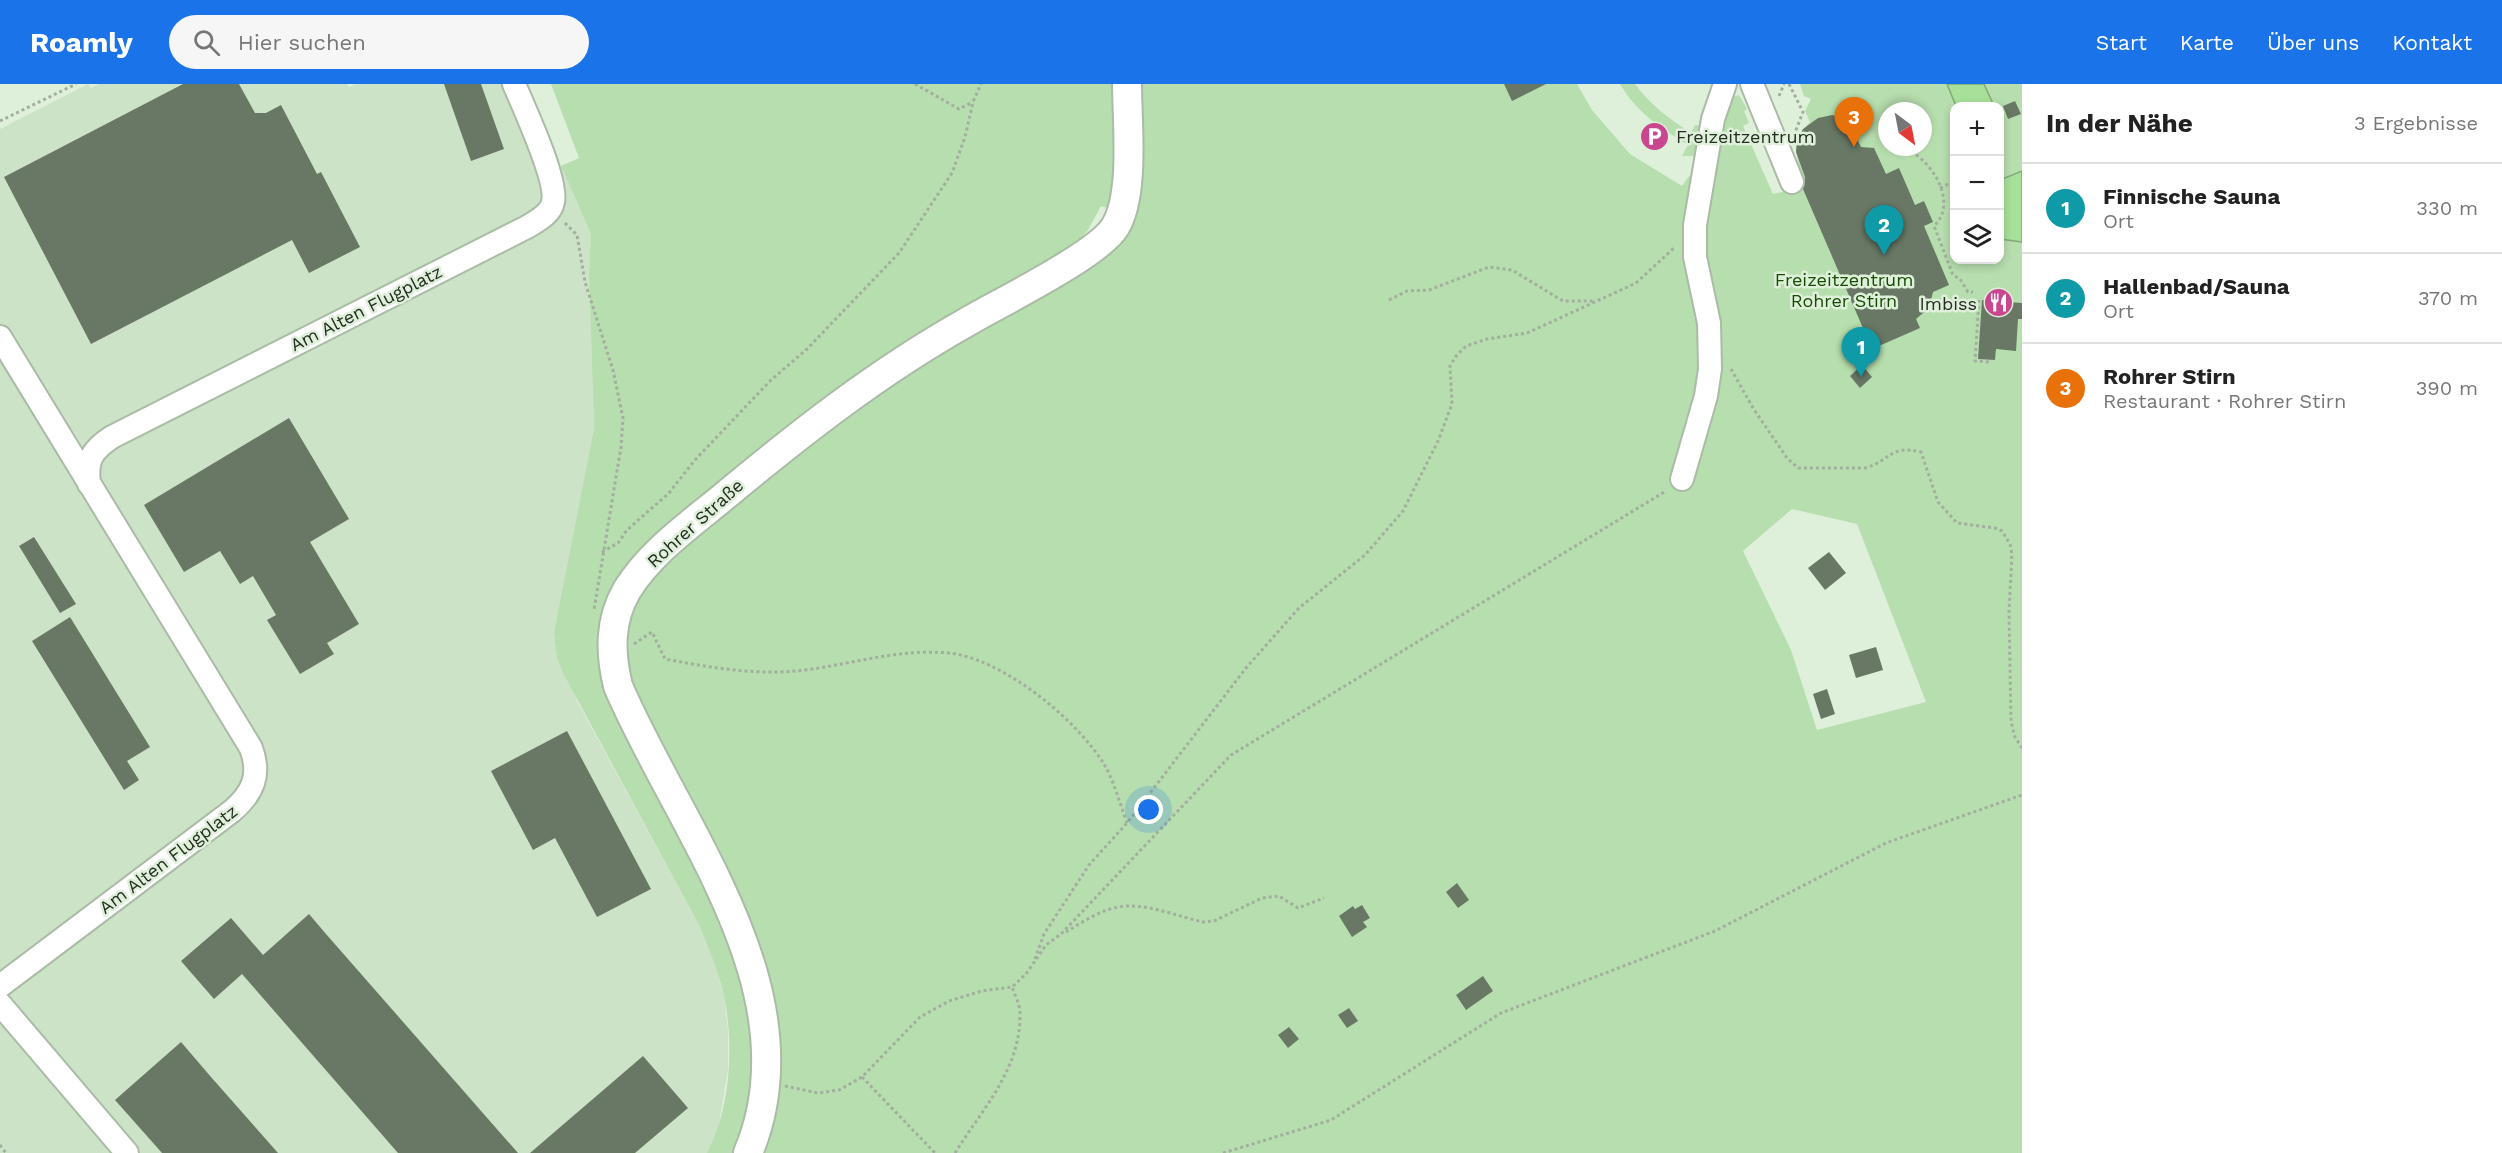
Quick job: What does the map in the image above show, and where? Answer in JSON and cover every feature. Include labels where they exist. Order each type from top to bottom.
[{"type":"main road","name":"Rohrer Straße","points":[[748,1153],[764,1096],[761,1004],[746,950],[704,853],[618,686],[612,652],[614,626],[627,591],[652,559],[670,541],[785,445],[860,389],[934,340],[1092,249],[1115,227],[1125,198],[1128,164],[1127,84]]},
{"type":"street","points":[[514,84],[552,183],[554,201],[551,209]]},
{"type":"street","points":[[1682,479],[1706,396],[1710,369],[1710,342],[1704,295],[1695,257],[1695,225],[1713,119],[1725,84]]},
{"type":"street","points":[[1752,84],[1792,182]]},
{"type":"street","name":"Am Alten Flugplatz","points":[[88,484],[87,471],[93,453],[99,445],[112,437],[527,227],[551,209]]},
{"type":"street","name":"Am Alten Flugplatz","points":[[0,337],[251,748],[255,759],[255,780],[251,792],[232,811],[0,986]]},
{"type":"street","points":[[0,1004],[127,1153]]},
{"type":"path","points":[[0,122],[76,84]]},
{"type":"path","points":[[915,84],[959,110],[973,102]]},
{"type":"path","points":[[602,552],[618,543],[627,530],[669,493],[694,461],[770,381],[807,349],[899,253],[952,173],[965,137],[973,102],[981,84]]},
{"type":"path","points":[[1778,146],[1792,139],[1803,112],[1789,84]]},
{"type":"path","points":[[1918,156],[1924,161],[1940,188],[1945,205],[1941,218],[1934,226],[1953,275],[1960,279],[1968,292],[1974,292]]},
{"type":"path","points":[[1940,188],[1950,183]]},
{"type":"path","points":[[551,209],[577,235],[585,282],[613,370],[623,418],[621,447],[593,609],[602,619],[614,626],[623,645],[634,644],[651,632],[665,659],[749,672],[796,671],[912,653],[950,653],[990,666],[1020,681],[1048,702],[1075,729],[1104,764],[1127,823]]},
{"type":"path","points":[[1033,964],[1044,934],[1089,865],[1127,823],[1183,752],[1209,713],[1299,608],[1365,555],[1402,511],[1438,441],[1452,404],[1450,366],[1456,356],[1466,346],[1487,339],[1527,333],[1636,283],[1666,257],[1695,225]]},
{"type":"path","points":[[1389,300],[1407,291],[1429,290],[1490,267],[1512,270],[1563,301],[1598,301]]},
{"type":"path","points":[[1978,300],[1975,361],[1989,362]]},
{"type":"path","points":[[1710,342],[1718,348],[1753,408],[1787,458],[1798,468],[1865,468],[1895,451],[1921,452],[1938,502],[1956,523],[2002,531],[2010,544],[2012,554],[2008,611],[2011,722],[2015,737],[2022,748]]},
{"type":"path","points":[[1061,934],[1231,754],[1661,495],[1682,479]]},
{"type":"path","points":[[1223,1153],[1331,1120],[1501,1013],[1715,931],[1886,843],[2022,795]]},
{"type":"path","points":[[765,1083],[818,1093],[839,1090],[862,1077],[920,1017],[949,1001],[982,991],[1012,987],[1033,964],[1046,945],[1088,919],[1113,909],[1130,906],[1203,922],[1214,921],[1262,898],[1279,896],[1298,908],[1324,898]]},
{"type":"path","points":[[955,1153],[1004,1080],[1017,1051],[1020,1011],[1012,987]]},
{"type":"path","points":[[862,1077],[935,1153]]},
{"type":"path","points":[[0,1145],[6,1153]]},
{"type":"shaded area","points":[[88,84],[91,88],[99,84],[347,84],[349,87],[357,84],[506,84],[542,174],[561,166],[591,234],[589,274],[594,428],[554,632],[577,701],[700,927],[715,962],[724,996],[728,1031],[728,1070],[717,1135],[707,1153],[0,1153],[0,129]]},
{"type":"shaded area","points":[[1947,84],[1984,84],[1992,102],[1954,102]]},
{"type":"shaded area","points":[[2022,171],[2022,242],[2004,240],[2004,178]]},
{"type":"green space","name":"Freizeitzentrum Rohrer Stirn","points":[[551,84],[1577,84],[1592,110],[1630,154],[1682,186],[1689,176],[1696,182],[1714,181],[1728,105],[1732,97],[1739,95],[1747,109],[1744,111],[1749,123],[1743,126],[1773,194],[1791,190],[1792,164],[1798,161],[1796,150],[1798,140],[1810,122],[1805,111],[1811,99],[1804,96],[1800,84],[2022,84],[2022,1153],[707,1153],[715,1135],[726,1096],[729,1056],[724,996],[714,961],[700,927],[563,673],[557,657],[554,632],[594,428],[589,274],[591,234],[561,166],[579,158]],"holes":[[[1101,206],[1132,216],[763,475],[660,568],[665,532],[978,300],[1077,243],[1088,230]],[[1792,509],[1857,524],[1926,702],[1817,730],[1791,650],[1743,551]]]},
{"type":"green space","points":[[1620,84],[1635,84],[1654,105],[1691,133],[1695,125],[1700,126],[1694,156],[1682,156],[1688,145],[1659,126],[1642,111]]},
{"type":"building","points":[[183,84],[239,84],[255,113],[266,113],[281,105],[317,174],[321,172],[360,247],[309,273],[292,240],[91,344],[4,177]]},
{"type":"building","points":[[444,84],[481,84],[504,149],[471,161]]},
{"type":"building","points":[[1504,84],[1546,84],[1512,101]]},
{"type":"building","points":[[2015,101],[2021,114],[2008,119],[2004,106]]},
{"type":"building","points":[[1832,115],[1853,123],[1851,127],[1861,147],[1874,148],[1886,174],[1899,168],[1915,205],[1924,201],[1933,222],[1924,226],[1949,285],[1933,292],[1929,308],[1916,319],[1920,328],[1872,349],[1803,189],[1805,177],[1796,152],[1797,140],[1803,129],[1818,118]]},
{"type":"building","points":[[1982,300],[2022,303],[2022,319],[2018,319],[2016,351],[1996,349],[1995,360],[1978,359]]},
{"type":"building","points":[[1862,365],[1872,377],[1860,388],[1850,376]]},
{"type":"building","points":[[289,418],[349,519],[310,542],[359,624],[327,643],[334,654],[300,674],[267,620],[276,615],[253,576],[240,584],[220,551],[184,572],[144,505]]},
{"type":"building","points":[[34,537],[76,604],[60,613],[19,546]]},
{"type":"building","points":[[1829,552],[1846,573],[1825,590],[1808,568]]},
{"type":"building","points":[[70,617],[150,747],[127,761],[139,780],[124,790],[32,641]]},
{"type":"building","points":[[1876,647],[1883,670],[1856,678],[1849,655]]},
{"type":"building","points":[[1827,689],[1835,714],[1821,719],[1813,694]]},
{"type":"building","points":[[567,731],[651,889],[597,917],[555,838],[533,850],[491,771]]},
{"type":"building","points":[[1457,883],[1469,900],[1458,908],[1446,892]]},
{"type":"building","points":[[1362,905],[1370,918],[1363,922],[1367,927],[1352,937],[1339,916],[1353,906],[1355,909]]},
{"type":"building","points":[[309,914],[518,1153],[398,1153],[242,974],[214,999],[181,961],[231,918],[263,955]]},
{"type":"building","points":[[1483,976],[1493,991],[1466,1010],[1456,995]]},
{"type":"building","points":[[1349,1008],[1358,1021],[1347,1028],[1338,1015]]},
{"type":"building","points":[[1289,1027],[1299,1039],[1288,1048],[1278,1035]]},
{"type":"building","points":[[181,1042],[278,1153],[162,1153],[115,1100]]},
{"type":"building","points":[[643,1056],[688,1108],[635,1153],[530,1153]]},
{"type":"place","name":"Freizeitzentrum","points":[[1655,136]]},
{"type":"place","name":"Rohrer Stirn","points":[[1854,147]]},
{"type":"place","name":"Hallenbad/Sauna","points":[[1884,255]]},
{"type":"place","name":"Imbiss","points":[[1998,303]]},
{"type":"place","name":"Finnische Sauna","points":[[1861,377]]}]
